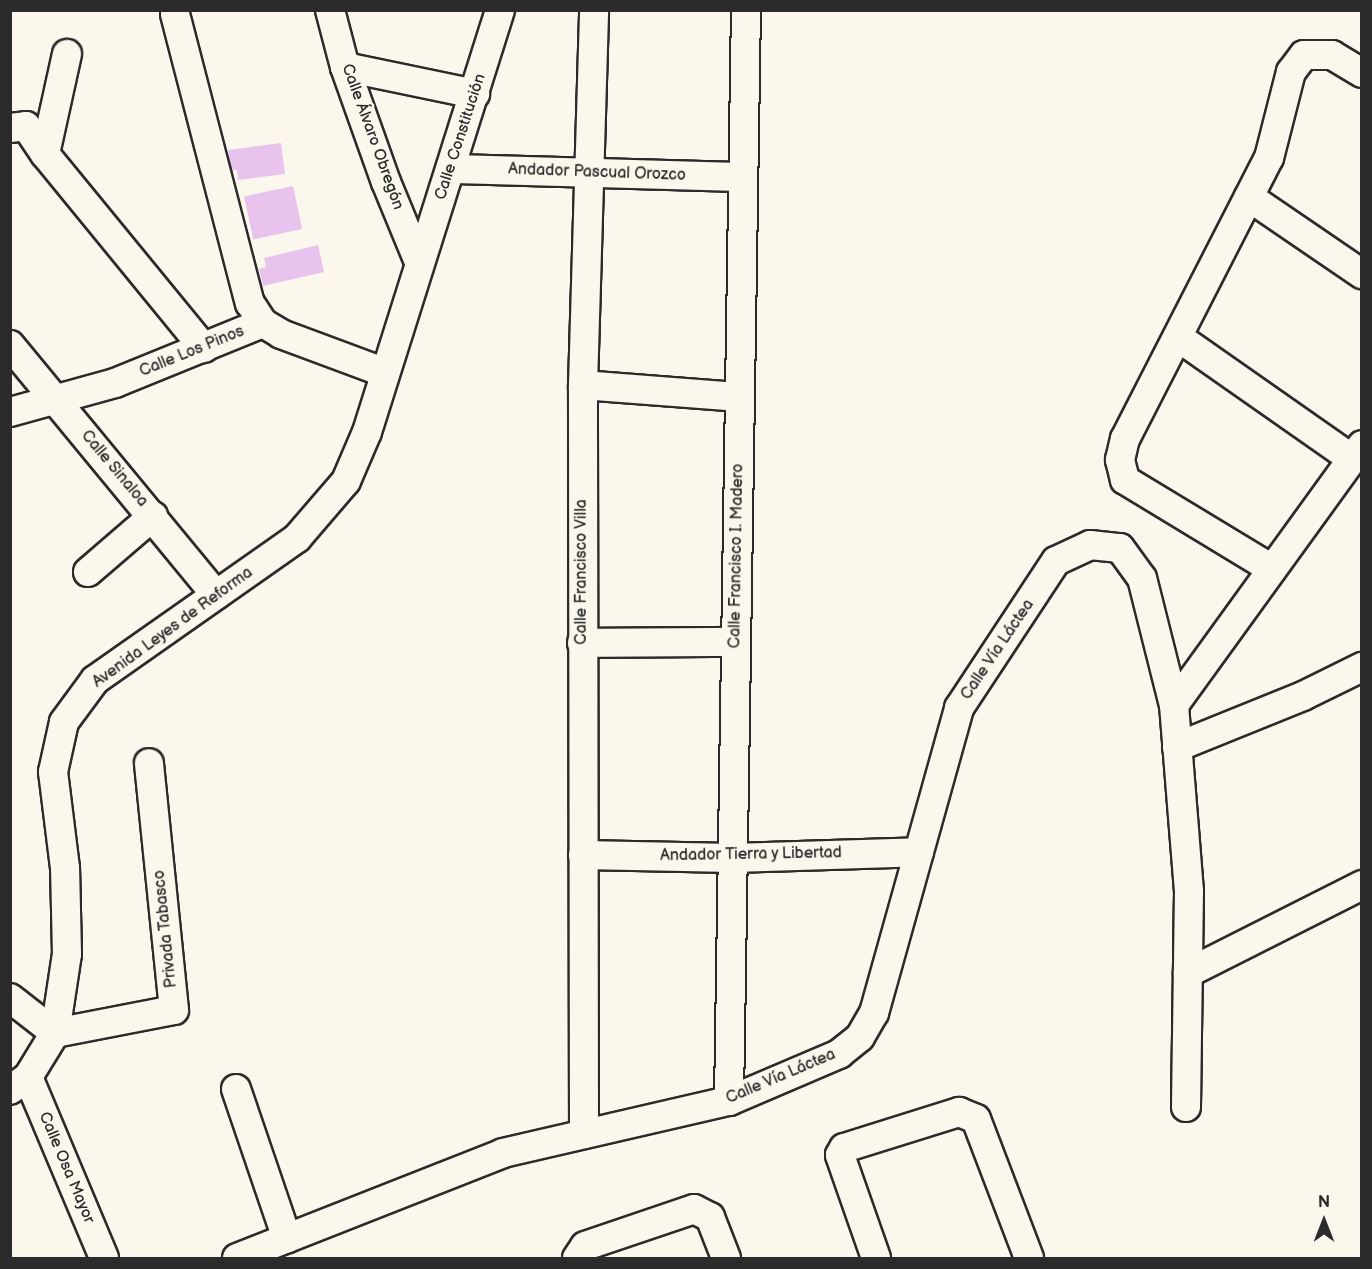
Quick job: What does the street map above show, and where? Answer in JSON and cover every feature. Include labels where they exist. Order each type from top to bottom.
[{"type":"street","name":"Calle Álvaro Obregón","points":[[330,10],[345,67],[419,262]]},
{"type":"street","name":"Calle Constitución","points":[[419,262],[451,169],[500,10]]},
{"type":"street","name":"Calle Francisco Villa","points":[[584,1134],[583,386],[592,172],[594,10]]},
{"type":"street","name":"Calle Francisco I. Madero","points":[[729,1101],[746,10]]},
{"type":"street","name":"Calle Los Pinos","points":[[10,411],[115,383],[263,323],[250,303],[175,14]]},
{"type":"street","points":[[45,154],[67,54]]},
{"type":"street","points":[[1272,569],[1125,480],[1120,460],[1125,439],[1269,158],[1290,72],[1304,55],[1332,55],[1362,74]]},
{"type":"street","points":[[345,67],[475,94]]},
{"type":"street","points":[[10,128],[26,126],[45,154],[204,348]]},
{"type":"street","name":"Andador Pascual Orozco","points":[[451,169],[743,177]]},
{"type":"street","points":[[1249,197],[1362,274]]},
{"type":"street","name":"Avenida Leyes de Reforma","points":[[55,1033],[67,954],[65,868],[53,772],[64,722],[95,680],[297,538],[346,481],[367,432],[383,372],[419,262]]},
{"type":"street","points":[[263,323],[281,334],[383,372]]},
{"type":"street","points":[[1178,337],[1357,452],[1174,705],[1189,891],[1186,1107]]},
{"type":"street","name":"Calle Sinaloa","points":[[10,345],[153,516],[216,596]]},
{"type":"street","points":[[583,386],[740,397]]},
{"type":"street","points":[[88,572],[153,516]]},
{"type":"street","name":"Calle Vía Láctea","points":[[237,1258],[503,1154],[729,1101],[839,1054],[861,1037],[874,1013],[959,708],[1056,561],[1090,545],[1120,548],[1142,578],[1174,705]]},
{"type":"street","points":[[582,643],[736,642]]},
{"type":"street","points":[[1177,747],[1303,696],[1362,667]]},
{"type":"street","name":"Privada Tabasco","points":[[55,1033],[174,1010],[149,762]]},
{"type":"street","name":"Andador Tierra y Libertad","points":[[583,855],[733,858],[919,852]]},
{"type":"street","points":[[1188,974],[1362,885]]},
{"type":"street","points":[[10,998],[55,1033],[19,1084]]},
{"type":"street","name":"Calle Osa Mayor","points":[[19,1084],[104,1258]]},
{"type":"street","points":[[236,1089],[286,1239]]},
{"type":"street","points":[[876,1258],[840,1155],[844,1148],[959,1112],[976,1119],[1029,1258]]},
{"type":"street","points":[[577,1258],[585,1246],[694,1209],[710,1217],[726,1258]]},
{"type":"building","points":[[281,143],[285,174],[238,180],[237,170],[230,171],[228,150]]},
{"type":"building","points":[[293,186],[302,229],[253,239],[244,196]]},
{"type":"building","points":[[318,245],[324,272],[263,286],[259,269],[266,267],[264,258]]}]
